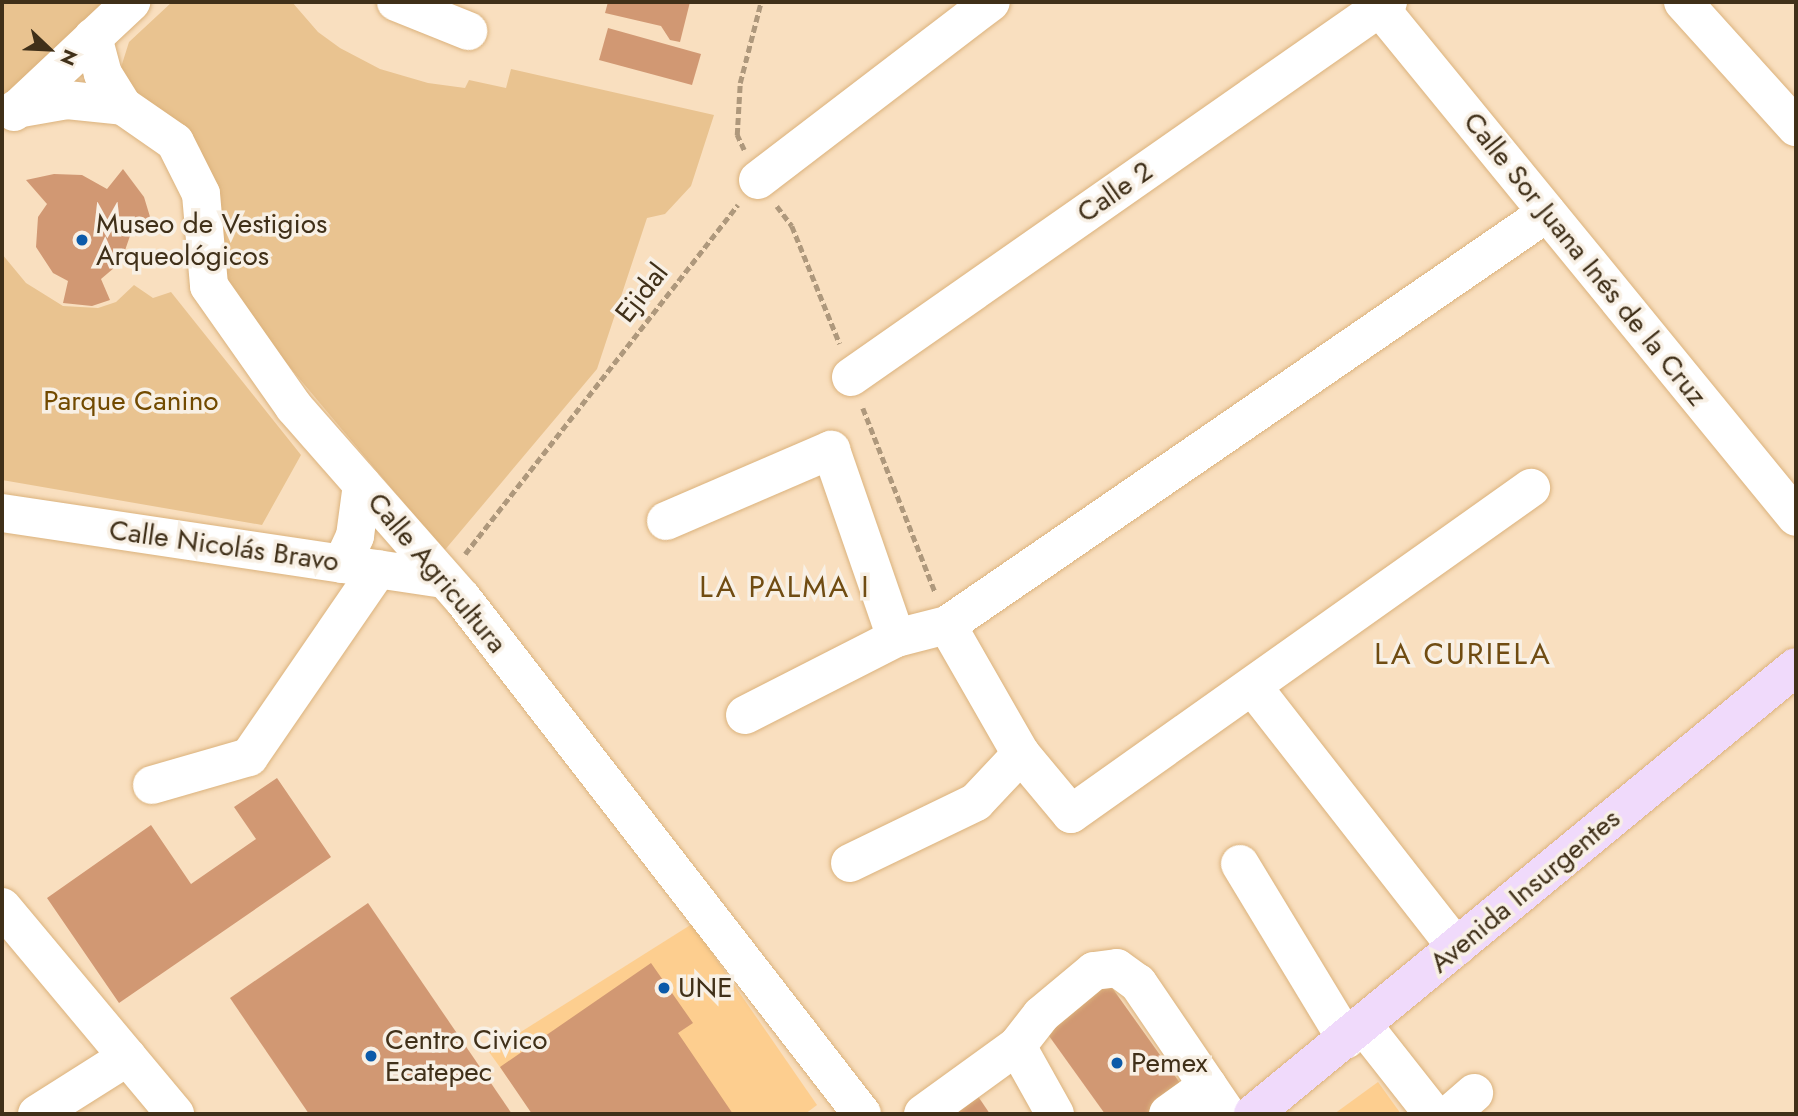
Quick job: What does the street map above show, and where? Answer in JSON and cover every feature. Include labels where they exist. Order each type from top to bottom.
[{"type":"main road","name":"Avenida Insurgentes","points":[[1253,1114],[1796,667]]},
{"type":"street","points":[[9,116],[131,2]]},
{"type":"street","points":[[396,2],[468,31]]},
{"type":"street","points":[[758,180],[991,2]]},
{"type":"street","points":[[1683,2],[1796,127]]},
{"type":"street","name":"Calle Sor Juana Inés de la Cruz","points":[[1381,4],[1547,213],[1796,517]]},
{"type":"street","name":"Calle 2","points":[[851,376],[1381,4]]},
{"type":"street","points":[[93,37],[103,74],[123,106]]},
{"type":"street","name":"Calle Agricultura","points":[[9,116],[67,100],[123,106],[175,142],[201,194],[209,286],[294,407],[445,579],[862,1114]]},
{"type":"street","points":[[744,715],[896,638],[947,625],[1547,213]]},
{"type":"street","points":[[666,521],[831,450],[896,638]]},
{"type":"street","points":[[152,785],[248,757],[360,566],[355,536],[362,484]]},
{"type":"street","points":[[947,625],[1021,754],[1071,814],[1531,488]]},
{"type":"street","name":"Calle Nicolás Bravo","points":[[2,513],[445,579]]},
{"type":"street","points":[[1253,687],[1456,947]]},
{"type":"street","points":[[850,863],[976,802],[1021,754]]},
{"type":"street","points":[[1240,864],[1355,1032],[1433,1114]]},
{"type":"street","points":[[3,912],[175,1114]]},
{"type":"street","points":[[923,1114],[1017,1046],[1041,1015],[1094,971],[1116,968],[1138,984],[1217,1100],[1168,1114]]},
{"type":"street","points":[[1017,1046],[1030,1076],[1055,1114]]},
{"type":"street","points":[[37,1114],[127,1057]]},
{"type":"path","points":[[758,180],[737,135],[740,83],[761,2]]},
{"type":"path","name":"Ejidal","points":[[445,579],[758,180]]},
{"type":"shaded area","name":"UNE","points":[[692,924],[817,1105],[805,1114],[534,1114],[489,1052]]},
{"type":"shaded area","points":[[1378,1082],[1401,1114],[1334,1114]]},
{"type":"green space","points":[[2,2],[117,2],[2,108]]},
{"type":"green space","points":[[172,2],[292,2],[318,32],[340,48],[380,69],[428,83],[465,88],[469,80],[506,88],[511,69],[714,115],[691,186],[665,214],[647,218],[597,369],[444,551],[220,284],[217,199],[200,148],[167,114],[117,80],[129,42]]},
{"type":"green space","name":"Parque Canino","points":[[2,254],[26,283],[63,306],[98,308],[116,302],[134,285],[153,298],[171,292],[301,455],[262,525],[2,480]]},
{"type":"building","points":[[608,2],[690,2],[680,42],[670,40],[661,26],[605,13]]},
{"type":"building","points":[[608,28],[701,54],[692,85],[599,60]]},
{"type":"building","name":"Museo de Vestigios Arqueológicos","points":[[123,169],[144,197],[154,230],[131,233],[121,262],[101,279],[110,300],[92,306],[63,303],[68,281],[53,273],[36,247],[38,217],[47,204],[26,180],[54,174],[82,175],[107,189]]},
{"type":"building","points":[[277,778],[331,857],[119,1003],[47,898],[151,825],[191,884],[256,839],[234,807]]},
{"type":"building","name":"Centro Civico Ecatepec","points":[[368,903],[512,1114],[309,1114],[230,998]]},
{"type":"building","points":[[651,963],[693,1023],[678,1033],[733,1114],[532,1114],[500,1067]]},
{"type":"building","name":"Pemex","points":[[1108,982],[1190,1097],[1165,1114],[1105,1114],[1044,1029]]},
{"type":"building","points":[[969,1083],[990,1114],[927,1114]]},
{"type":"place","name":"Museo de Vestigios Arqueológicos","points":[[82,240]]},
{"type":"place","name":"UNE","points":[[664,988]]},
{"type":"place","name":"Centro Civico Ecatepec","points":[[371,1056]]},
{"type":"place","name":"Pemex","points":[[1117,1063]]},
{"type":"district","name":"LA PALMA I","points":[[785,587]]},
{"type":"district","name":"LA CURIELA","points":[[1463,654]]}]
